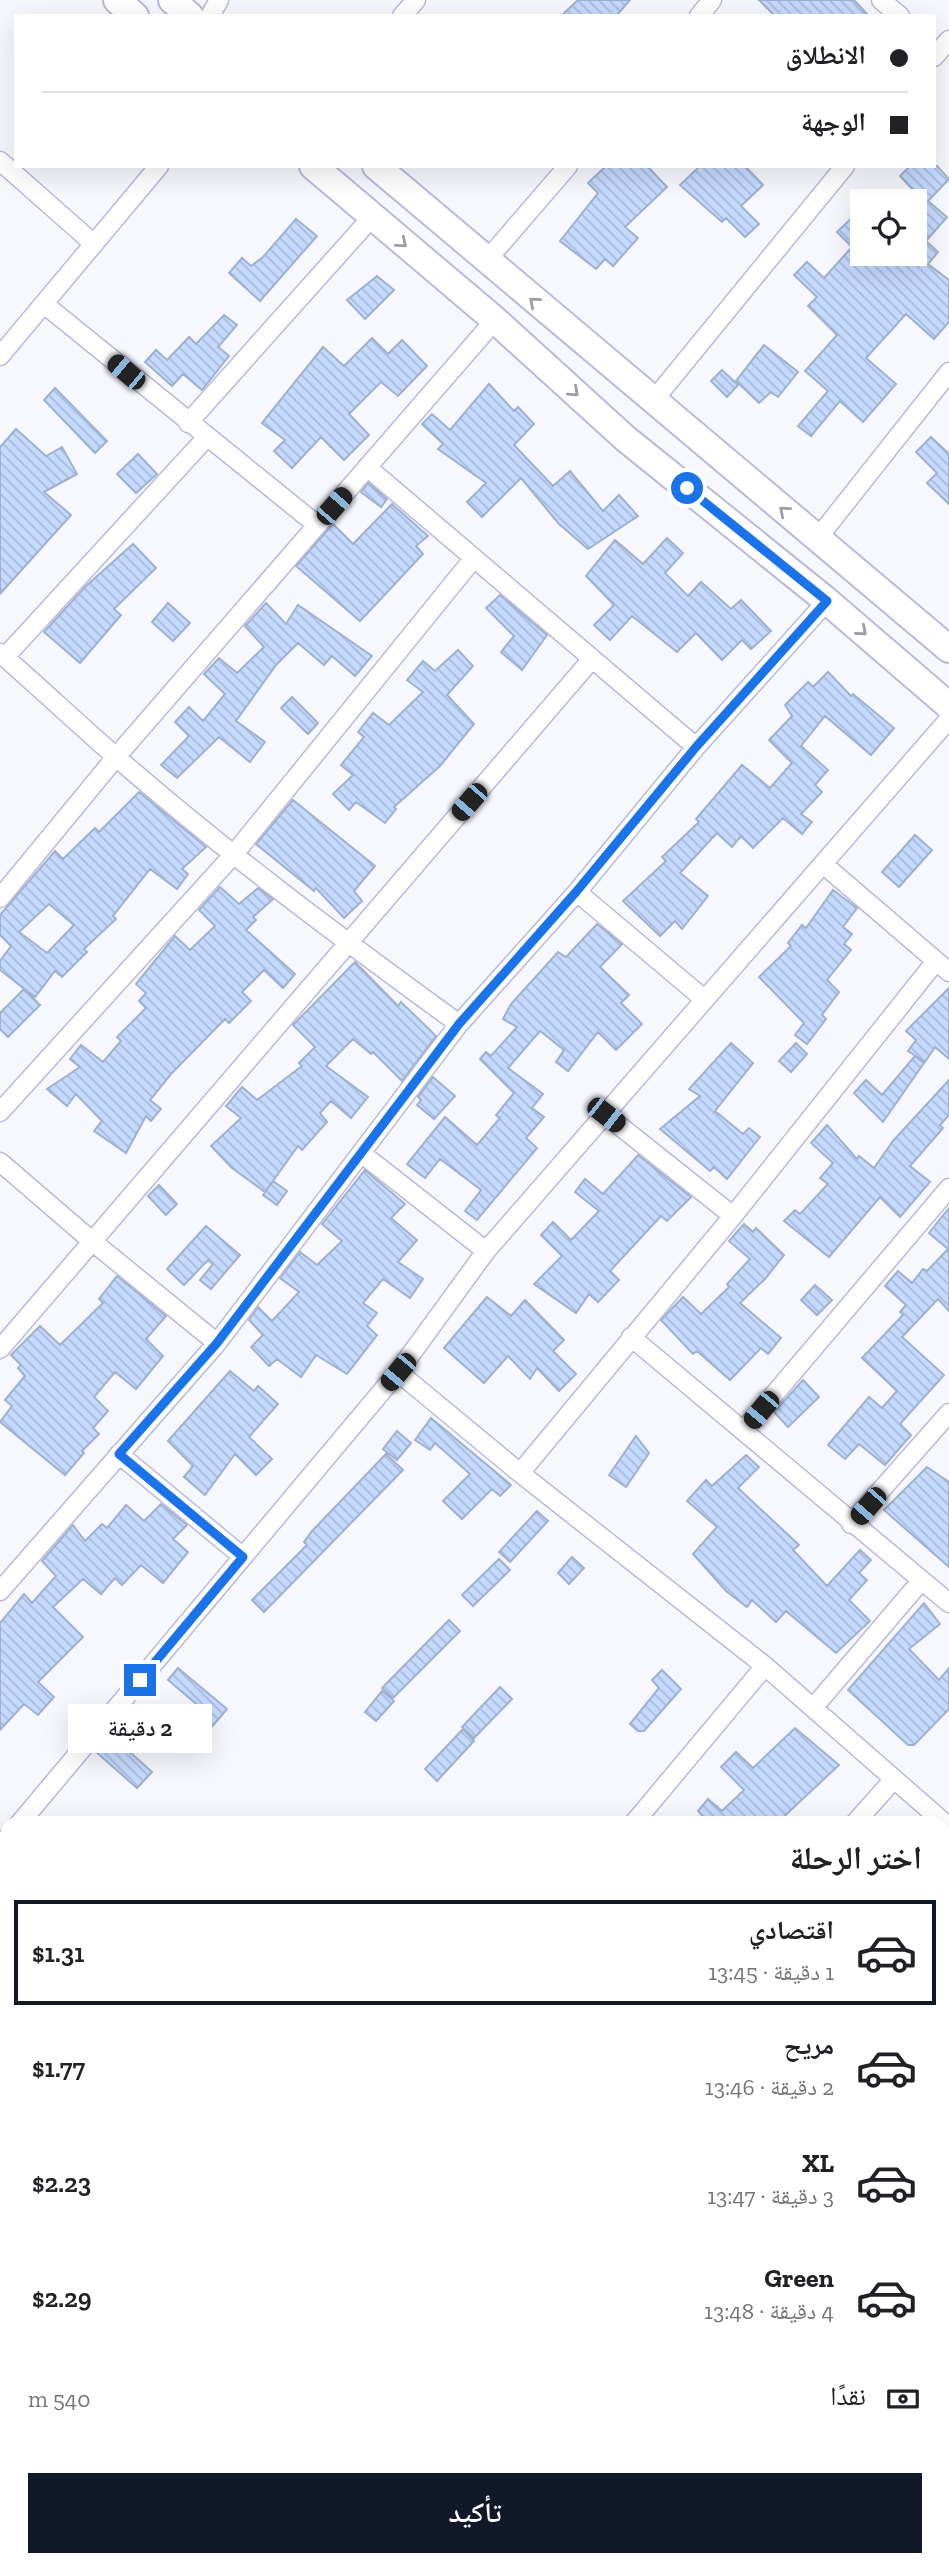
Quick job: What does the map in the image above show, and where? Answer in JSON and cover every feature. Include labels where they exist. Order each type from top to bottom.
[{"type":"main road","points":[[117,0],[133,14]]},
{"type":"main road","points":[[172,0],[188,14]]},
{"type":"main road","points":[[315,168],[495,320],[625,439],[827,601],[949,706]]},
{"type":"main road","points":[[378,168],[949,649]]},
{"type":"street","points":[[404,14],[415,0]]},
{"type":"street","points":[[701,14],[712,0]]},
{"type":"street","points":[[881,0],[898,14]]},
{"type":"street","points":[[0,161],[94,244]]},
{"type":"street","points":[[0,356],[157,168]]},
{"type":"street","points":[[487,260],[566,168]]},
{"type":"street","points":[[653,401],[843,168]]},
{"type":"street","points":[[187,423],[372,218]]},
{"type":"street","points":[[44,304],[187,423],[317,525]]},
{"type":"street","points":[[0,898],[116,757],[495,320]]},
{"type":"street","points":[[817,539],[949,372]]},
{"type":"street","points":[[206,438],[3,655],[116,757],[234,854],[348,943],[459,1024]]},
{"type":"street","points":[[367,467],[696,747]]},
{"type":"street","points":[[0,1112],[234,854],[473,559]]},
{"type":"street","points":[[0,1591],[217,1343],[459,1024],[576,892],[696,747],[827,601]]},
{"type":"street","points":[[0,1349],[591,660]]},
{"type":"street","points":[[26,1816],[398,1372],[486,1251],[949,719]]},
{"type":"street","points":[[520,1473],[631,1336],[943,966],[823,864]]},
{"type":"street","points":[[576,892],[704,999]]},
{"type":"street","points":[[606,1115],[733,1216]]},
{"type":"street","points":[[361,1153],[486,1251]]},
{"type":"street","points":[[0,1161],[93,1242],[217,1343]]},
{"type":"street","points":[[744,1430],[949,1188]]},
{"type":"street","points":[[631,1336],[949,1603]]},
{"type":"street","points":[[398,1372],[520,1473],[765,1666],[936,1816]]},
{"type":"street","points":[[852,1524],[949,1413]]},
{"type":"street","points":[[119,1454],[243,1557]]},
{"type":"street","points":[[813,1708],[921,1581]]},
{"type":"street","points":[[640,1816],[765,1666]]},
{"type":"street","points":[[861,1816],[894,1779]]},
{"type":"building","points":[[578,0],[630,0],[618,14],[563,14]]},
{"type":"building","points":[[759,0],[854,0],[867,14],[773,14]]},
{"type":"building","points":[[937,166],[949,179],[928,201],[947,217],[927,240],[927,189],[912,189],[900,176],[908,168]]},
{"type":"building","points":[[604,168],[649,168],[667,187],[625,227],[638,238],[613,266],[605,259],[596,269],[560,241],[598,193],[588,183]]},
{"type":"building","points":[[698,168],[747,168],[763,185],[741,206],[759,224],[745,237],[726,218],[722,222],[680,185]]},
{"type":"building","points":[[296,219],[317,236],[260,301],[229,273],[242,258],[251,266],[263,257]]},
{"type":"building","points":[[850,220],[850,245],[837,232]]},
{"type":"building","points":[[927,242],[938,252],[928,264],[949,280],[949,322],[934,339],[906,314],[866,358],[896,384],[863,422],[840,401],[811,436],[798,426],[828,391],[805,371],[837,335],[808,306],[817,297],[794,275],[807,262],[824,278],[850,249],[850,266],[927,266]]},
{"type":"building","points":[[377,276],[394,290],[365,319],[347,300]]},
{"type":"building","points":[[224,315],[237,325],[218,347],[229,356],[202,390],[183,374],[172,386],[145,362],[156,350],[167,360],[189,337],[196,344]]},
{"type":"building","points":[[372,338],[388,354],[402,340],[427,366],[398,396],[381,382],[349,414],[369,435],[344,460],[321,437],[292,468],[274,451],[285,440],[262,423],[323,347],[344,366]]},
{"type":"building","points":[[764,345],[798,372],[778,397],[771,392],[759,403],[736,381]]},
{"type":"building","points":[[722,370],[738,385],[727,397],[711,381]]},
{"type":"building","points":[[489,384],[514,411],[518,407],[534,424],[514,445],[553,486],[570,471],[603,511],[619,495],[638,516],[588,549],[559,524],[521,478],[482,517],[467,502],[486,483],[438,449],[443,444],[422,424],[432,414],[450,430]]},
{"type":"building","points":[[55,388],[107,441],[95,453],[44,400]]},
{"type":"building","points":[[16,429],[46,456],[62,447],[77,474],[44,492],[71,515],[0,594],[0,447]]},
{"type":"building","points":[[931,437],[949,454],[949,504],[927,483],[937,473],[916,452]]},
{"type":"building","points":[[138,454],[157,474],[136,493],[117,474]]},
{"type":"building","points":[[368,483],[387,499],[381,507],[361,492]]},
{"type":"building","points":[[392,504],[428,536],[416,546],[423,554],[360,621],[296,566],[333,524],[353,544]]},
{"type":"building","points":[[667,538],[683,553],[665,573],[688,596],[701,582],[731,609],[741,600],[771,631],[751,649],[742,640],[722,660],[696,633],[677,652],[632,616],[610,640],[594,625],[614,605],[586,576],[615,540],[643,564]]},
{"type":"building","points":[[133,544],[156,568],[114,609],[121,615],[80,663],[44,632],[86,586]]},
{"type":"building","points":[[500,595],[547,635],[522,670],[501,652],[514,636],[486,608]]},
{"type":"building","points":[[168,603],[190,623],[173,641],[152,622]]},
{"type":"building","points":[[266,603],[286,624],[298,605],[372,656],[355,676],[332,656],[324,665],[298,643],[276,665],[236,721],[265,742],[250,762],[219,737],[177,778],[161,765],[189,736],[175,722],[189,707],[203,721],[225,694],[204,674],[219,658],[237,673],[264,647],[245,626]]},
{"type":"building","points":[[458,650],[473,666],[447,695],[474,724],[440,766],[394,807],[396,809],[385,823],[356,802],[349,810],[333,794],[353,775],[341,765],[364,737],[358,732],[373,713],[389,725],[423,692],[407,680],[423,661],[435,671]]},
{"type":"building","points":[[828,672],[851,696],[853,694],[894,728],[871,755],[825,716],[801,746],[828,770],[815,785],[822,792],[801,814],[812,822],[802,834],[783,818],[753,848],[741,836],[732,847],[717,833],[680,873],[708,896],[682,929],[675,921],[660,936],[623,901],[666,861],[662,857],[699,822],[696,819],[742,765],[770,788],[792,763],[769,740],[792,716],[785,705],[808,682],[813,687]]},
{"type":"building","points":[[292,697],[318,723],[308,734],[281,708]]},
{"type":"building","points":[[139,792],[206,847],[182,869],[188,874],[177,889],[150,869],[113,916],[116,919],[84,949],[87,952],[62,977],[55,971],[35,997],[0,970],[0,961],[11,946],[0,935],[0,915],[55,851],[63,859],[95,828],[99,832]],"holes":[[[49,904],[74,925],[47,953],[19,932]]]},
{"type":"building","points":[[293,800],[375,866],[354,891],[362,901],[344,918],[316,888],[314,891],[256,844]]},
{"type":"building","points":[[915,835],[932,850],[899,887],[882,872]]},
{"type":"building","points":[[220,887],[239,904],[258,888],[273,899],[253,917],[256,920],[246,930],[295,974],[283,988],[264,970],[242,992],[251,1001],[229,1023],[225,1019],[171,1074],[150,1100],[161,1109],[151,1121],[146,1116],[126,1153],[94,1131],[102,1121],[76,1094],[67,1106],[47,1089],[80,1067],[70,1059],[81,1045],[103,1062],[121,1041],[117,1037],[146,1008],[139,1001],[146,993],[136,984],[175,936],[190,950],[215,926],[199,910]]},
{"type":"building","points":[[833,890],[857,908],[843,927],[852,934],[844,944],[851,950],[827,980],[839,992],[822,1015],[826,1019],[807,1044],[795,1035],[804,1023],[759,977],[791,946],[788,943],[802,925],[806,928]]},
{"type":"building","points":[[597,924],[622,944],[600,967],[629,995],[621,1003],[642,1024],[616,1050],[598,1032],[568,1071],[556,1062],[564,1050],[540,1031],[508,1068],[543,1094],[532,1108],[544,1117],[526,1138],[537,1148],[477,1220],[465,1211],[481,1190],[440,1159],[425,1178],[407,1164],[445,1117],[477,1145],[500,1118],[496,1115],[514,1093],[480,1059],[486,1052],[491,1056],[517,1027],[503,1019],[511,1004],[558,952],[566,957]]},
{"type":"building","points":[[355,962],[398,1006],[401,1002],[436,1036],[402,1081],[373,1052],[371,1054],[353,1039],[326,1066],[368,1097],[351,1118],[331,1101],[320,1113],[327,1122],[302,1150],[298,1146],[265,1192],[232,1168],[211,1146],[241,1118],[226,1106],[242,1087],[257,1100],[302,1066],[299,1063],[315,1047],[293,1025]]},
{"type":"building","points":[[949,988],[949,1059],[935,1047],[925,1062],[908,1051],[916,1040],[906,1031]]},
{"type":"building","points":[[24,989],[40,1005],[8,1037],[0,1029],[0,1013]]},
{"type":"building","points":[[731,1043],[753,1063],[715,1111],[743,1134],[749,1128],[760,1137],[727,1179],[714,1167],[710,1171],[660,1129],[700,1096],[689,1089]]},
{"type":"building","points":[[796,1043],[807,1054],[791,1072],[779,1061]]},
{"type":"building","points":[[915,1056],[924,1063],[883,1122],[854,1093],[866,1080],[882,1095]]},
{"type":"building","points":[[433,1077],[455,1096],[434,1119],[417,1105],[421,1100],[418,1097]]},
{"type":"building","points":[[949,1080],[949,1115],[940,1125],[943,1128],[910,1166],[930,1182],[900,1217],[880,1197],[829,1257],[784,1221],[795,1210],[800,1214],[828,1184],[820,1178],[833,1163],[811,1143],[827,1125],[857,1159],[859,1156],[874,1168],[893,1141]]},
{"type":"building","points":[[638,1155],[691,1197],[667,1221],[661,1216],[610,1271],[619,1280],[598,1302],[589,1294],[576,1313],[534,1284],[562,1256],[541,1235],[553,1222],[571,1240],[599,1211],[575,1192],[585,1179],[603,1194]]},
{"type":"building","points":[[365,1170],[405,1204],[391,1218],[417,1240],[398,1262],[423,1279],[410,1298],[383,1279],[363,1303],[377,1313],[367,1326],[377,1335],[347,1374],[316,1355],[301,1377],[277,1359],[269,1366],[251,1347],[263,1335],[249,1320],[258,1307],[272,1321],[299,1292],[280,1278],[300,1252],[317,1265],[342,1241],[322,1224]]},
{"type":"building","points":[[273,1181],[287,1191],[277,1205],[263,1195]]},
{"type":"building","points":[[159,1185],[177,1204],[166,1215],[148,1196]]},
{"type":"building","points":[[949,1208],[949,1311],[938,1299],[902,1337],[944,1375],[900,1424],[911,1435],[885,1465],[859,1444],[845,1459],[828,1445],[869,1397],[882,1408],[897,1391],[862,1358],[903,1315],[900,1312],[906,1305],[885,1286],[898,1271],[912,1283],[923,1269],[927,1271],[948,1249],[929,1233]]},
{"type":"building","points":[[744,1224],[753,1232],[756,1228],[784,1255],[765,1279],[740,1303],[781,1338],[768,1354],[761,1348],[730,1380],[697,1351],[693,1354],[661,1320],[683,1297],[701,1314],[729,1287],[727,1284],[750,1259],[729,1241]]},
{"type":"building","points":[[206,1226],[240,1255],[211,1289],[200,1280],[213,1264],[208,1260],[184,1285],[167,1269]]},
{"type":"building","points":[[117,1276],[166,1316],[146,1339],[163,1356],[136,1389],[115,1372],[94,1397],[108,1411],[93,1428],[99,1434],[82,1451],[84,1453],[65,1475],[0,1422],[12,1406],[5,1400],[25,1376],[18,1368],[21,1365],[11,1355],[40,1326],[60,1345],[103,1303],[99,1299]]},
{"type":"building","points":[[815,1285],[832,1300],[817,1315],[801,1300]]},
{"type":"building","points":[[487,1297],[511,1316],[525,1300],[564,1340],[553,1351],[576,1374],[559,1391],[537,1368],[530,1379],[508,1356],[484,1383],[444,1348]]},
{"type":"building","points":[[230,1371],[254,1391],[258,1386],[278,1404],[249,1437],[272,1459],[256,1475],[235,1454],[205,1495],[184,1477],[193,1466],[168,1441]]},
{"type":"building","points":[[803,1380],[819,1397],[788,1427],[774,1412]]},
{"type":"building","points":[[431,1418],[511,1485],[500,1496],[492,1489],[462,1519],[443,1501],[470,1474],[435,1443],[430,1450],[415,1440]]},
{"type":"building","points":[[397,1431],[411,1443],[397,1460],[383,1449]]},
{"type":"building","points":[[636,1436],[649,1453],[626,1487],[609,1475]]},
{"type":"building","points":[[386,1454],[403,1470],[264,1612],[252,1600],[307,1545],[304,1542],[312,1531]]},
{"type":"building","points":[[746,1455],[759,1467],[738,1488],[799,1545],[793,1550],[827,1586],[860,1550],[871,1560],[859,1573],[867,1580],[849,1600],[870,1621],[836,1653],[786,1611],[776,1622],[752,1600],[747,1607],[726,1591],[693,1554],[717,1527],[687,1501],[706,1480],[712,1486]]},
{"type":"building","points":[[927,1467],[949,1482],[949,1567],[884,1510]]},
{"type":"building","points":[[161,1504],[187,1525],[173,1539],[188,1552],[163,1583],[141,1565],[122,1585],[115,1578],[101,1594],[83,1579],[53,1607],[83,1637],[38,1682],[54,1697],[38,1715],[24,1704],[0,1730],[0,1623],[24,1594],[32,1603],[56,1576],[42,1561],[73,1525],[85,1541],[102,1524],[107,1528],[126,1505],[144,1521]]},
{"type":"building","points":[[537,1511],[548,1521],[510,1562],[499,1552]]},
{"type":"building","points":[[572,1557],[584,1568],[569,1584],[558,1573]]},
{"type":"building","points":[[499,1559],[510,1570],[473,1606],[462,1595]]},
{"type":"building","points":[[924,1603],[940,1624],[909,1649],[939,1680],[949,1668],[949,1709],[914,1745],[908,1745],[848,1690]]},
{"type":"building","points":[[449,1620],[460,1631],[393,1698],[382,1688]]},
{"type":"building","points":[[178,1668],[227,1709],[209,1730],[194,1717],[201,1708],[168,1680]]},
{"type":"building","points":[[662,1670],[681,1689],[644,1731],[638,1731],[630,1724],[659,1688],[652,1680]]},
{"type":"building","points":[[500,1687],[512,1699],[474,1738],[462,1727]]},
{"type":"building","points":[[382,1691],[394,1701],[376,1721],[365,1712]]},
{"type":"building","points":[[795,1728],[839,1765],[785,1816],[703,1816],[698,1811],[708,1799],[722,1811],[744,1790],[721,1767],[736,1752],[753,1768]]},
{"type":"building","points":[[463,1729],[474,1741],[437,1781],[425,1769]]},
{"type":"building","points":[[111,1735],[152,1772],[137,1788],[96,1752]]},
{"type":"route","points":[[140,1680],[243,1557],[119,1454],[217,1343],[459,1024],[576,892],[696,747],[827,601],[687,488]]}]
